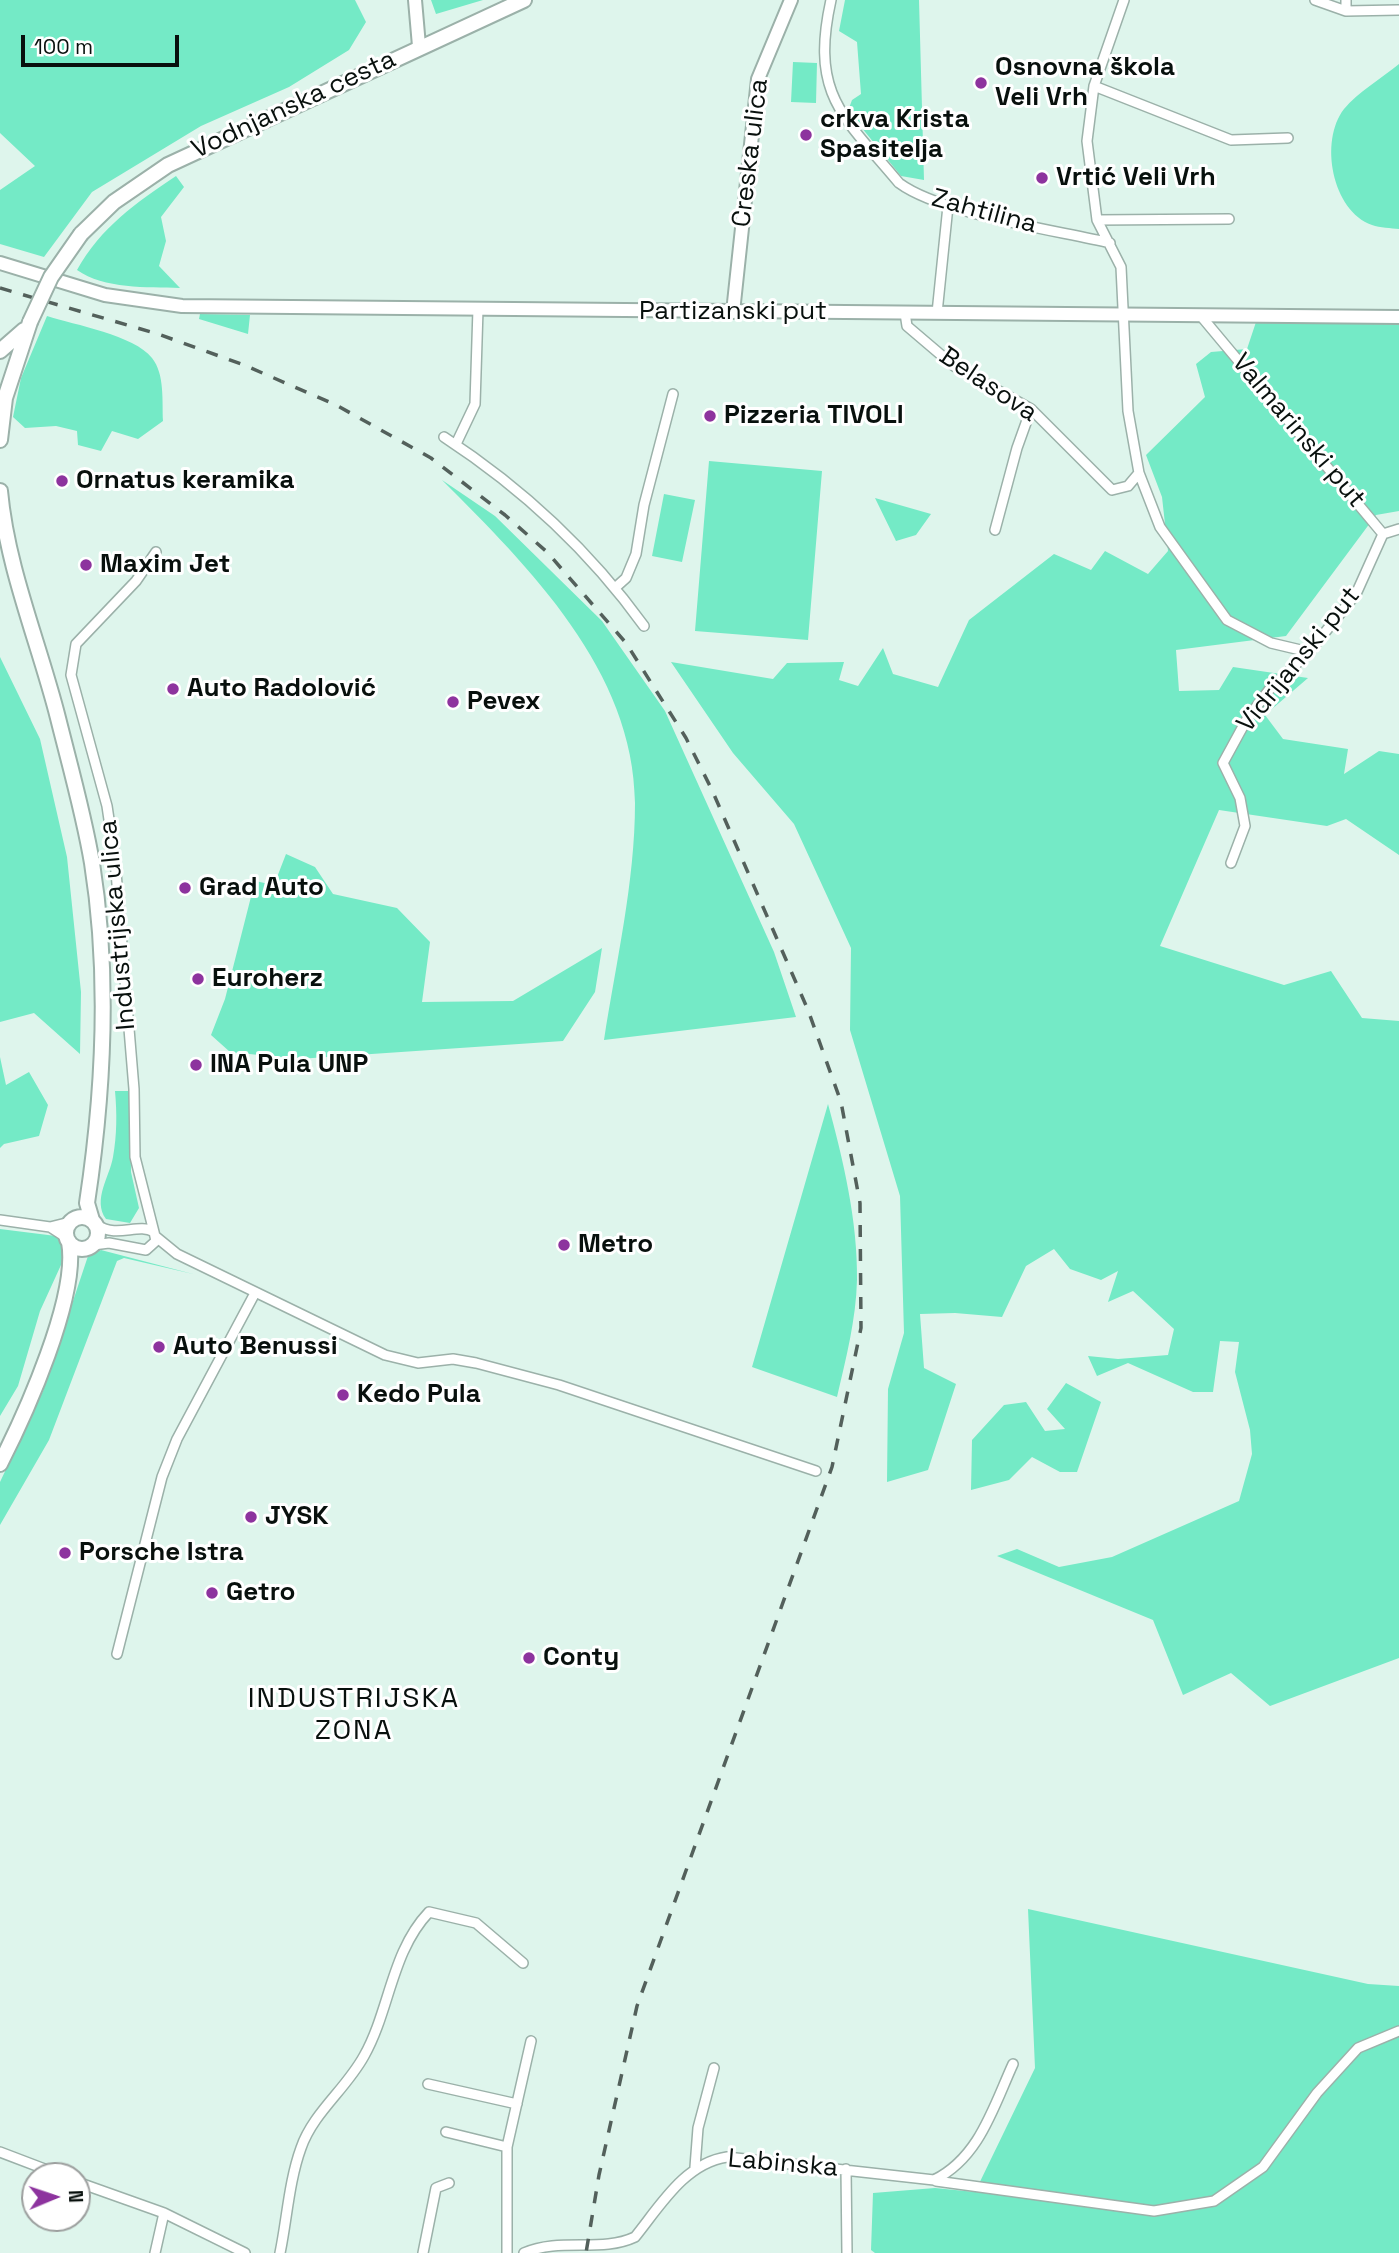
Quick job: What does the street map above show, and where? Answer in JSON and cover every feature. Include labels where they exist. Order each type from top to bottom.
[{"type":"main road","points":[[415,0],[419,46]]},
{"type":"main road","name":"Vodnjanska cesta","points":[[29,324],[51,277],[81,234],[114,202],[168,164],[419,46],[524,0]]},
{"type":"main road","name":"Creska ulica","points":[[733,312],[758,79],[791,0]]},
{"type":"main road","name":"Partizanski put","points":[[0,263],[123,299],[182,306],[1399,317]]},
{"type":"main road","points":[[0,440],[9,363],[0,353],[29,324]]},
{"type":"main road","points":[[7,385],[29,324]]},
{"type":"main road","points":[[0,491],[7,537],[58,717],[92,862],[104,1004],[101,1090],[88,1203],[98,1236],[66,1291],[36,1382],[0,1464]]},
{"type":"main road","points":[[66,1291],[68,1240],[72,1220],[88,1203]]},
{"type":"main road","points":[[72,1220],[94,1222]]},
{"type":"main road","points":[[68,1240],[78,1248],[90,1247]]},
{"type":"street","name":"Zahtilina","points":[[831,0],[825,31],[825,64],[836,107],[899,183],[911,192],[948,206],[1110,243]]},
{"type":"street","points":[[1124,0],[1094,86],[1087,141],[1097,220],[1121,267],[1128,411],[1139,473],[1160,527],[1227,620],[1271,643],[1309,652]]},
{"type":"street","points":[[1315,0],[1346,11],[1399,10]]},
{"type":"street","points":[[1346,0],[1346,11]]},
{"type":"street","points":[[1094,86],[1231,140],[1288,138]]},
{"type":"street","points":[[937,313],[948,206]]},
{"type":"street","points":[[1097,220],[1228,219]]},
{"type":"street","points":[[456,444],[475,404],[478,309]]},
{"type":"street","name":"Belasova","points":[[905,313],[907,326],[954,366],[1031,409],[1112,490],[1128,486],[1139,473]]},
{"type":"street","name":"Valmarinski put","points":[[1201,316],[1383,534],[1399,529]]},
{"type":"street","points":[[616,587],[626,578],[634,560],[644,505],[673,394]]},
{"type":"street","points":[[995,530],[1017,448],[1031,409]]},
{"type":"street","points":[[444,436],[547,515],[616,587],[644,626]]},
{"type":"street","name":"Vidrijanski put","points":[[1231,863],[1245,826],[1240,798],[1223,763],[1247,719],[1269,690],[1309,652],[1356,594],[1383,534]]},
{"type":"street","name":"Industrijska ulica","points":[[155,1234],[145,1206],[135,1157],[134,1089],[115,860],[107,806],[71,675],[76,644],[136,581],[156,552]]},
{"type":"street","name":"Industrijska ulica","points":[[141,1228],[145,1206]]},
{"type":"street","points":[[0,1220],[50,1227],[72,1220]]},
{"type":"street","points":[[94,1222],[121,1233],[141,1228],[155,1234],[177,1254],[386,1355],[418,1363],[464,1360],[568,1389],[816,1471]]},
{"type":"street","points":[[50,1227],[68,1240]]},
{"type":"street","points":[[146,1250],[154,1245],[155,1234]]},
{"type":"street","points":[[90,1247],[109,1243],[177,1254]]},
{"type":"street","points":[[117,1654],[162,1477],[177,1439],[255,1293]]},
{"type":"street","points":[[280,2253],[301,2148],[322,2111],[364,2057],[383,2012],[399,1959],[420,1921],[429,1912],[476,1923],[523,1963]]},
{"type":"street","name":"Labinska","points":[[524,2253],[558,2245],[600,2247],[623,2244],[635,2237],[695,2167],[726,2157],[934,2180],[1154,2211],[1214,2201],[1263,2167],[1317,2093],[1358,2048],[1399,2031]]},
{"type":"street","points":[[507,2253],[507,2147],[531,2042]]},
{"type":"street","points":[[934,2180],[953,2171],[975,2146],[1013,2064]]},
{"type":"street","points":[[695,2167],[698,2128],[715,2068]]},
{"type":"street","points":[[428,2084],[517,2104]]},
{"type":"street","points":[[446,2132],[507,2147]]},
{"type":"street","points":[[0,2152],[26,2162]]},
{"type":"street","points":[[846,2169],[847,2253]]},
{"type":"street","points":[[423,2253],[436,2188],[449,2183]]},
{"type":"street","points":[[91,2187],[164,2213],[245,2253]]},
{"type":"street","points":[[155,2253],[164,2213]]},
{"type":"green space","points":[[0,0],[355,0],[366,22],[349,50],[289,87],[201,126],[92,192],[44,257],[0,244],[0,190],[35,166],[0,133]]},
{"type":"green space","points":[[431,0],[483,0],[436,14]]},
{"type":"green space","points":[[845,0],[919,0],[924,180],[901,176],[848,111],[852,100],[861,94],[857,42],[839,31]]},
{"type":"green space","points":[[793,62],[817,63],[816,103],[791,102]]},
{"type":"green space","points":[[1399,64],[1399,229],[1372,225],[1358,217],[1339,191],[1331,156],[1336,123],[1344,109]]},
{"type":"green space","points":[[176,176],[184,187],[161,217],[166,241],[159,266],[180,288],[113,284],[77,270],[108,228],[133,206]]},
{"type":"green space","points":[[200,314],[250,315],[248,334],[199,319]]},
{"type":"green space","points":[[47,316],[118,337],[132,343],[152,358],[159,372],[162,388],[163,421],[138,439],[112,431],[101,451],[78,445],[77,431],[56,426],[25,428],[13,417],[21,378]]},
{"type":"green space","points":[[1256,322],[1399,324],[1399,511],[1376,515],[1286,636],[1176,650],[1179,691],[1219,690],[1233,667],[1308,678],[1265,715],[1283,739],[1348,749],[1344,774],[1379,751],[1399,754],[1399,855],[1346,819],[1327,826],[1219,810],[1160,946],[1284,985],[1331,971],[1362,1018],[1399,1021],[1399,1658],[1270,1706],[1231,1673],[1183,1695],[1153,1620],[997,1556],[1017,1549],[1059,1567],[1112,1557],[1239,1501],[1252,1454],[1250,1430],[1235,1372],[1239,1342],[1220,1341],[1213,1392],[1193,1392],[1128,1363],[1097,1376],[1088,1356],[1118,1359],[1168,1355],[1174,1329],[1133,1291],[1108,1302],[1118,1271],[1101,1280],[1070,1269],[1054,1249],[1026,1266],[1002,1317],[955,1313],[920,1314],[924,1368],[956,1384],[928,1470],[887,1482],[888,1389],[904,1333],[900,1196],[850,1030],[851,948],[794,824],[733,753],[671,662],[773,679],[787,663],[844,662],[839,680],[858,686],[883,648],[893,674],[938,687],[969,620],[1054,554],[1091,570],[1105,551],[1148,574],[1168,551],[1162,497],[1146,455],[1205,397],[1196,364],[1211,352],[1247,349]]},
{"type":"green space","points":[[709,461],[822,471],[808,640],[695,631]]},
{"type":"green space","points":[[442,480],[495,516],[602,621],[665,711],[774,952],[796,1017],[604,1040],[624,922],[634,833],[635,803],[630,755],[617,709],[596,666],[571,625],[509,549]]},
{"type":"green space","points":[[664,494],[695,500],[682,562],[652,556]]},
{"type":"green space","points":[[875,498],[931,514],[916,535],[896,541]]},
{"type":"green space","points":[[0,657],[40,739],[67,857],[81,992],[80,1054],[34,1013],[0,1022]]},
{"type":"green space","points":[[286,854],[315,867],[333,894],[397,908],[430,942],[422,1002],[513,1001],[602,948],[595,992],[563,1041],[298,1059],[230,1052],[211,1035],[225,999],[255,881],[274,885]]},
{"type":"green space","points":[[0,1057],[6,1085],[29,1072],[48,1105],[39,1136],[4,1144],[0,1148]]},
{"type":"green space","points":[[115,1091],[130,1091],[131,1172],[139,1208],[130,1223],[106,1219],[101,1204],[114,1149]]},
{"type":"green space","points":[[828,1104],[848,1191],[857,1258],[855,1310],[837,1397],[752,1367]]},
{"type":"green space","points":[[0,1229],[56,1236],[65,1249],[61,1265],[40,1311],[18,1386],[0,1416]]},
{"type":"green space","points":[[101,1250],[193,1274],[124,1258],[117,1261],[49,1440],[0,1525],[0,1482],[43,1391],[88,1256]]},
{"type":"green space","points":[[1066,1383],[1101,1402],[1077,1472],[1060,1472],[1032,1457],[1009,1480],[971,1490],[972,1440],[1004,1405],[1026,1402],[1045,1431],[1065,1429],[1047,1409]]},
{"type":"green space","points":[[1028,1909],[1368,1984],[1399,1986],[1399,2253],[875,2253],[871,2250],[873,2193],[935,2188],[975,2192],[1035,2068]]},
{"type":"railway","points":[[0,288],[158,334],[244,365],[336,405],[431,458],[505,515],[547,552],[626,643],[686,738],[712,790],[808,1010],[841,1102],[860,1203],[861,1328],[832,1467],[637,2006],[599,2175],[586,2253]]},
{"type":"place","name":"Osnovna škola Veli Vrh","points":[[981,83]]},
{"type":"place","name":"crkva Krista Spasitelja","points":[[806,135]]},
{"type":"place","name":"Vrtić Veli Vrh","points":[[1042,178]]},
{"type":"place","name":"Pizzeria TIVOLI","points":[[710,416]]},
{"type":"place","name":"Ornatus keramika","points":[[62,481]]},
{"type":"place","name":"Maxim Jet","points":[[86,565]]},
{"type":"place","name":"Auto Radolović","points":[[173,689]]},
{"type":"place","name":"Pevex","points":[[453,702]]},
{"type":"place","name":"Grad Auto","points":[[185,888]]},
{"type":"place","name":"Euroherz","points":[[198,979]]},
{"type":"place","name":"INA Pula UNP","points":[[196,1065]]},
{"type":"place","name":"Metro","points":[[564,1245]]},
{"type":"place","name":"Auto Benussi","points":[[159,1347]]},
{"type":"place","name":"Kedo Pula","points":[[343,1395]]},
{"type":"place","name":"JYSK","points":[[251,1517]]},
{"type":"place","name":"Porsche Istra","points":[[65,1553]]},
{"type":"place","name":"Getro","points":[[212,1593]]},
{"type":"place","name":"Conty","points":[[529,1658]]},
{"type":"district","name":"INDUSTRIJSKA ZONA","points":[[354,1715]]}]
